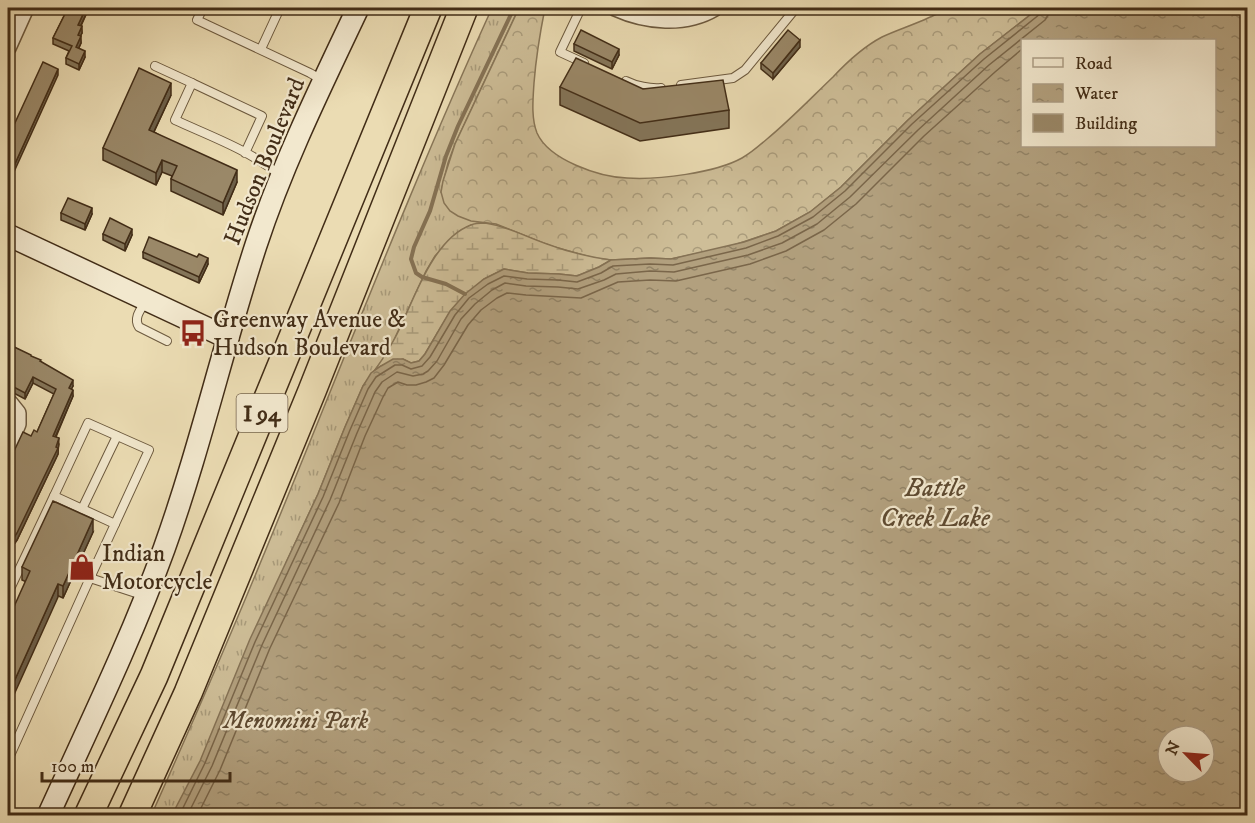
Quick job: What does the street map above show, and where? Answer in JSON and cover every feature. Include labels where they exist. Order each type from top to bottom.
[{"type":"highway","name":"I 94","points":[[88,816],[154,676],[428,8]]},
{"type":"highway","name":"I 94","points":[[132,816],[189,693],[464,8]]},
{"type":"highway","points":[[406,153],[478,8]]},
{"type":"street","name":"Hudson Boulevard","points":[[48,816],[146,596],[188,479],[256,246],[281,176],[358,8]]},
{"type":"street","points":[[615,8],[661,20],[688,18],[715,8]]},
{"type":"street","points":[[8,48],[18,14]]},
{"type":"street","points":[[8,235],[228,338]]},
{"type":"street","points":[[8,448],[18,424],[13,407]]},
{"type":"lane","points":[[203,8],[197,20],[324,81]]},
{"type":"lane","points":[[261,49],[280,8]]},
{"type":"lane","points":[[581,8],[560,52],[591,66]]},
{"type":"lane","points":[[621,80],[656,88],[733,78],[745,70],[796,8]]},
{"type":"lane","points":[[155,66],[262,116],[245,153]]},
{"type":"lane","points":[[192,84],[175,120],[270,166],[281,176]]},
{"type":"lane","points":[[147,300],[137,316],[137,324],[167,341]]},
{"type":"lane","points":[[8,593],[88,423],[149,450],[8,760]]},
{"type":"lane","points":[[82,509],[117,436]]},
{"type":"lane","points":[[54,496],[115,524]]},
{"type":"lane","points":[[90,578],[146,596]]},
{"type":"green space","points":[[956,7],[1039,8],[980,54],[908,120],[841,187],[810,212],[776,231],[728,247],[671,259],[611,260],[594,258],[551,246],[496,224],[471,221],[450,211],[444,203],[441,192],[443,181],[455,144],[519,8],[545,8],[537,54],[533,102],[535,127],[543,143],[563,159],[589,170],[616,177],[640,178],[670,177],[702,171],[742,158],[784,124],[856,55],[888,34]]},
{"type":"green space","name":"Menomini Park","points":[[492,8],[519,8],[455,144],[441,192],[458,214],[485,223],[471,225],[458,232],[435,256],[426,271],[393,342],[363,386],[318,494],[286,563],[724,815],[151,816],[200,706],[397,227]]},
{"type":"green space","points":[[485,223],[509,229],[571,252],[611,260],[577,276],[504,269],[484,279],[450,312],[419,361],[411,363],[403,359],[375,370],[386,354],[420,283],[437,254],[458,232],[473,224]]},
{"type":"water","name":"Battle Creek Lake","points":[[1039,8],[1247,8],[1247,815],[172,815],[200,761],[250,639],[318,494],[363,386],[371,373],[393,359],[403,359],[411,363],[419,361],[450,311],[465,294],[484,279],[504,269],[577,276],[611,260],[671,259],[744,242],[776,231],[810,212],[841,187],[908,120],[980,54]]},
{"type":"building","points":[[68,8],[86,8],[78,25],[82,26],[76,47],[85,51],[79,64],[66,58],[72,46],[53,38]]},
{"type":"building","points":[[581,30],[619,49],[612,62],[574,44]]},
{"type":"building","points":[[788,30],[800,40],[773,73],[761,63]]},
{"type":"building","points":[[576,58],[643,89],[723,80],[729,110],[640,123],[560,87]]},
{"type":"building","points":[[43,62],[58,69],[8,179],[8,138]]},
{"type":"building","points":[[139,68],[171,83],[149,130],[237,170],[223,203],[171,179],[177,166],[162,160],[156,173],[103,148]]},
{"type":"building","points":[[68,198],[92,208],[85,224],[61,213]]},
{"type":"building","points":[[110,218],[132,229],[125,244],[103,234]]},
{"type":"building","points":[[149,237],[197,257],[199,254],[208,258],[199,277],[143,252]]},
{"type":"building","points":[[8,344],[41,360],[73,380],[69,388],[73,390],[53,436],[59,438],[56,447],[58,448],[10,544],[12,544],[8,555],[8,464],[23,432],[31,436],[34,430],[37,432],[56,389],[33,377],[25,393],[8,384]]},
{"type":"building","points":[[53,501],[93,519],[63,586],[58,584],[8,695],[8,620],[30,571],[22,567]]},
{"type":"waterway","points":[[465,294],[446,284],[422,277],[416,273],[411,259],[430,211],[446,156],[458,126],[514,8]]},
{"type":"place","name":"Greenway Avenue & Hudson Boulevard","points":[[193,333]]},
{"type":"place","name":"Indian Motorcycle","points":[[82,567]]}]
